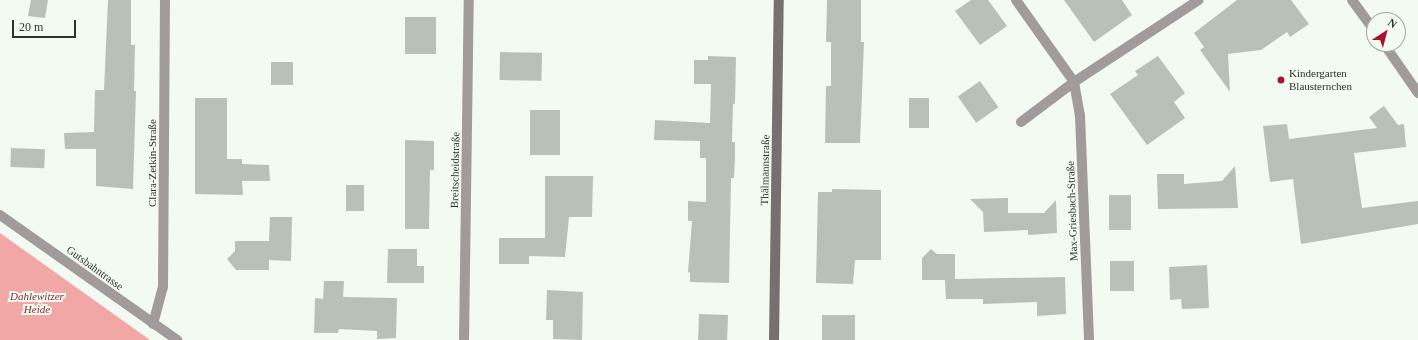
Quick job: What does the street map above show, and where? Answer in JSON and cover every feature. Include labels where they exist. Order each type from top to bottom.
[{"type":"main road","name":"Thälmannstraße","points":[[774,340],[779,0]]},
{"type":"street","name":"Clara-Zetkin-Straße","points":[[153,324],[163,287],[165,0]]},
{"type":"street","name":"Breitscheidstraße","points":[[464,340],[469,0]]},
{"type":"street","points":[[1016,0],[1074,82]]},
{"type":"street","points":[[1021,122],[1074,82],[1198,0]]},
{"type":"street","points":[[1352,0],[1366,19]]},
{"type":"street","points":[[1390,52],[1418,93]]},
{"type":"street","name":"Max-Griesbach-Straße","points":[[1074,82],[1080,115],[1089,340]]},
{"type":"street","name":"Gutsbahntrasse","points":[[0,215],[177,340]]},
{"type":"green space","name":"Dahlewitzer Heide","points":[[0,233],[150,340],[0,340]]},
{"type":"building","points":[[31,0],[48,0],[45,18],[28,16]]},
{"type":"building","points":[[108,0],[131,0],[131,45],[135,45],[134,91],[136,91],[133,189],[96,186],[96,149],[65,149],[64,133],[94,132],[95,90],[104,90]]},
{"type":"building","points":[[827,0],[861,0],[861,42],[864,42],[860,143],[825,143],[826,86],[831,86],[831,42],[826,42]]},
{"type":"building","points":[[971,0],[988,0],[1007,26],[980,45],[955,11]]},
{"type":"building","points":[[1064,0],[1122,0],[1132,15],[1094,42]]},
{"type":"building","points":[[1237,0],[1291,0],[1309,24],[1290,37],[1287,32],[1261,50],[1228,54],[1230,92],[1200,50],[1204,47],[1194,33]]},
{"type":"building","points":[[405,17],[436,17],[436,54],[405,54]]},
{"type":"building","points":[[500,52],[542,53],[542,81],[500,80]]},
{"type":"building","points":[[708,56],[736,57],[735,104],[733,104],[732,142],[735,142],[735,159],[734,178],[731,178],[729,283],[690,282],[690,273],[688,272],[692,221],[688,221],[688,201],[706,202],[706,158],[700,158],[700,141],[654,140],[655,120],[710,123],[711,84],[694,84],[694,60],[708,60]]},
{"type":"building","points":[[1158,56],[1185,93],[1174,102],[1185,118],[1147,145],[1110,94],[1138,75],[1135,71]]},
{"type":"building","points":[[271,62],[293,62],[293,85],[271,85]]},
{"type":"building","points":[[980,81],[998,107],[976,123],[958,96]]},
{"type":"building","points":[[195,98],[227,98],[227,159],[242,159],[242,164],[269,165],[270,181],[242,181],[243,195],[195,194]]},
{"type":"building","points":[[909,98],[929,98],[929,128],[909,128]]},
{"type":"building","points":[[1384,106],[1398,125],[1404,124],[1406,147],[1354,153],[1362,208],[1418,201],[1418,224],[1301,244],[1293,179],[1270,182],[1263,126],[1287,124],[1289,139],[1377,128],[1369,117]]},
{"type":"building","points":[[530,110],[560,110],[560,155],[530,155]]},
{"type":"building","points":[[405,140],[434,141],[434,170],[430,170],[429,229],[405,229]]},
{"type":"building","points":[[11,148],[45,149],[44,168],[10,167]]},
{"type":"building","points":[[1235,166],[1238,208],[1158,209],[1157,174],[1184,174],[1184,184],[1222,181]]},
{"type":"building","points":[[545,176],[593,176],[592,217],[569,217],[565,257],[529,256],[529,264],[499,264],[499,238],[545,238]]},
{"type":"building","points":[[346,185],[364,185],[364,211],[346,211]]},
{"type":"building","points":[[832,189],[881,190],[881,260],[855,260],[853,284],[816,283],[818,192],[832,192]]},
{"type":"building","points":[[1109,195],[1131,195],[1131,230],[1109,230]]},
{"type":"building","points":[[1008,198],[1008,213],[1044,213],[1056,200],[1057,233],[1028,235],[1028,230],[984,232],[983,212],[970,199]]},
{"type":"building","points":[[270,217],[292,217],[291,261],[269,260],[269,270],[236,270],[227,259],[235,251],[235,241],[269,241]]},
{"type":"building","points":[[388,249],[417,249],[417,266],[424,266],[424,283],[387,283]]},
{"type":"building","points":[[931,249],[937,254],[955,254],[955,279],[1065,277],[1066,314],[1037,316],[1037,302],[983,304],[983,299],[946,299],[945,280],[922,280],[922,258]]},
{"type":"building","points":[[1110,261],[1134,261],[1134,291],[1110,291]]},
{"type":"building","points":[[1207,265],[1209,308],[1182,309],[1181,299],[1170,300],[1169,267]]},
{"type":"building","points":[[324,281],[344,281],[343,297],[397,298],[396,338],[377,339],[377,331],[339,329],[338,333],[314,333],[315,298],[323,299]]},
{"type":"building","points":[[547,290],[583,292],[582,340],[553,339],[553,320],[546,320]]},
{"type":"building","points":[[699,314],[728,315],[727,340],[698,340]]},
{"type":"building","points":[[822,315],[855,315],[855,340],[822,340]]},
{"type":"place","name":"Kindergarten Blausternchen","points":[[1281,80]]}]
